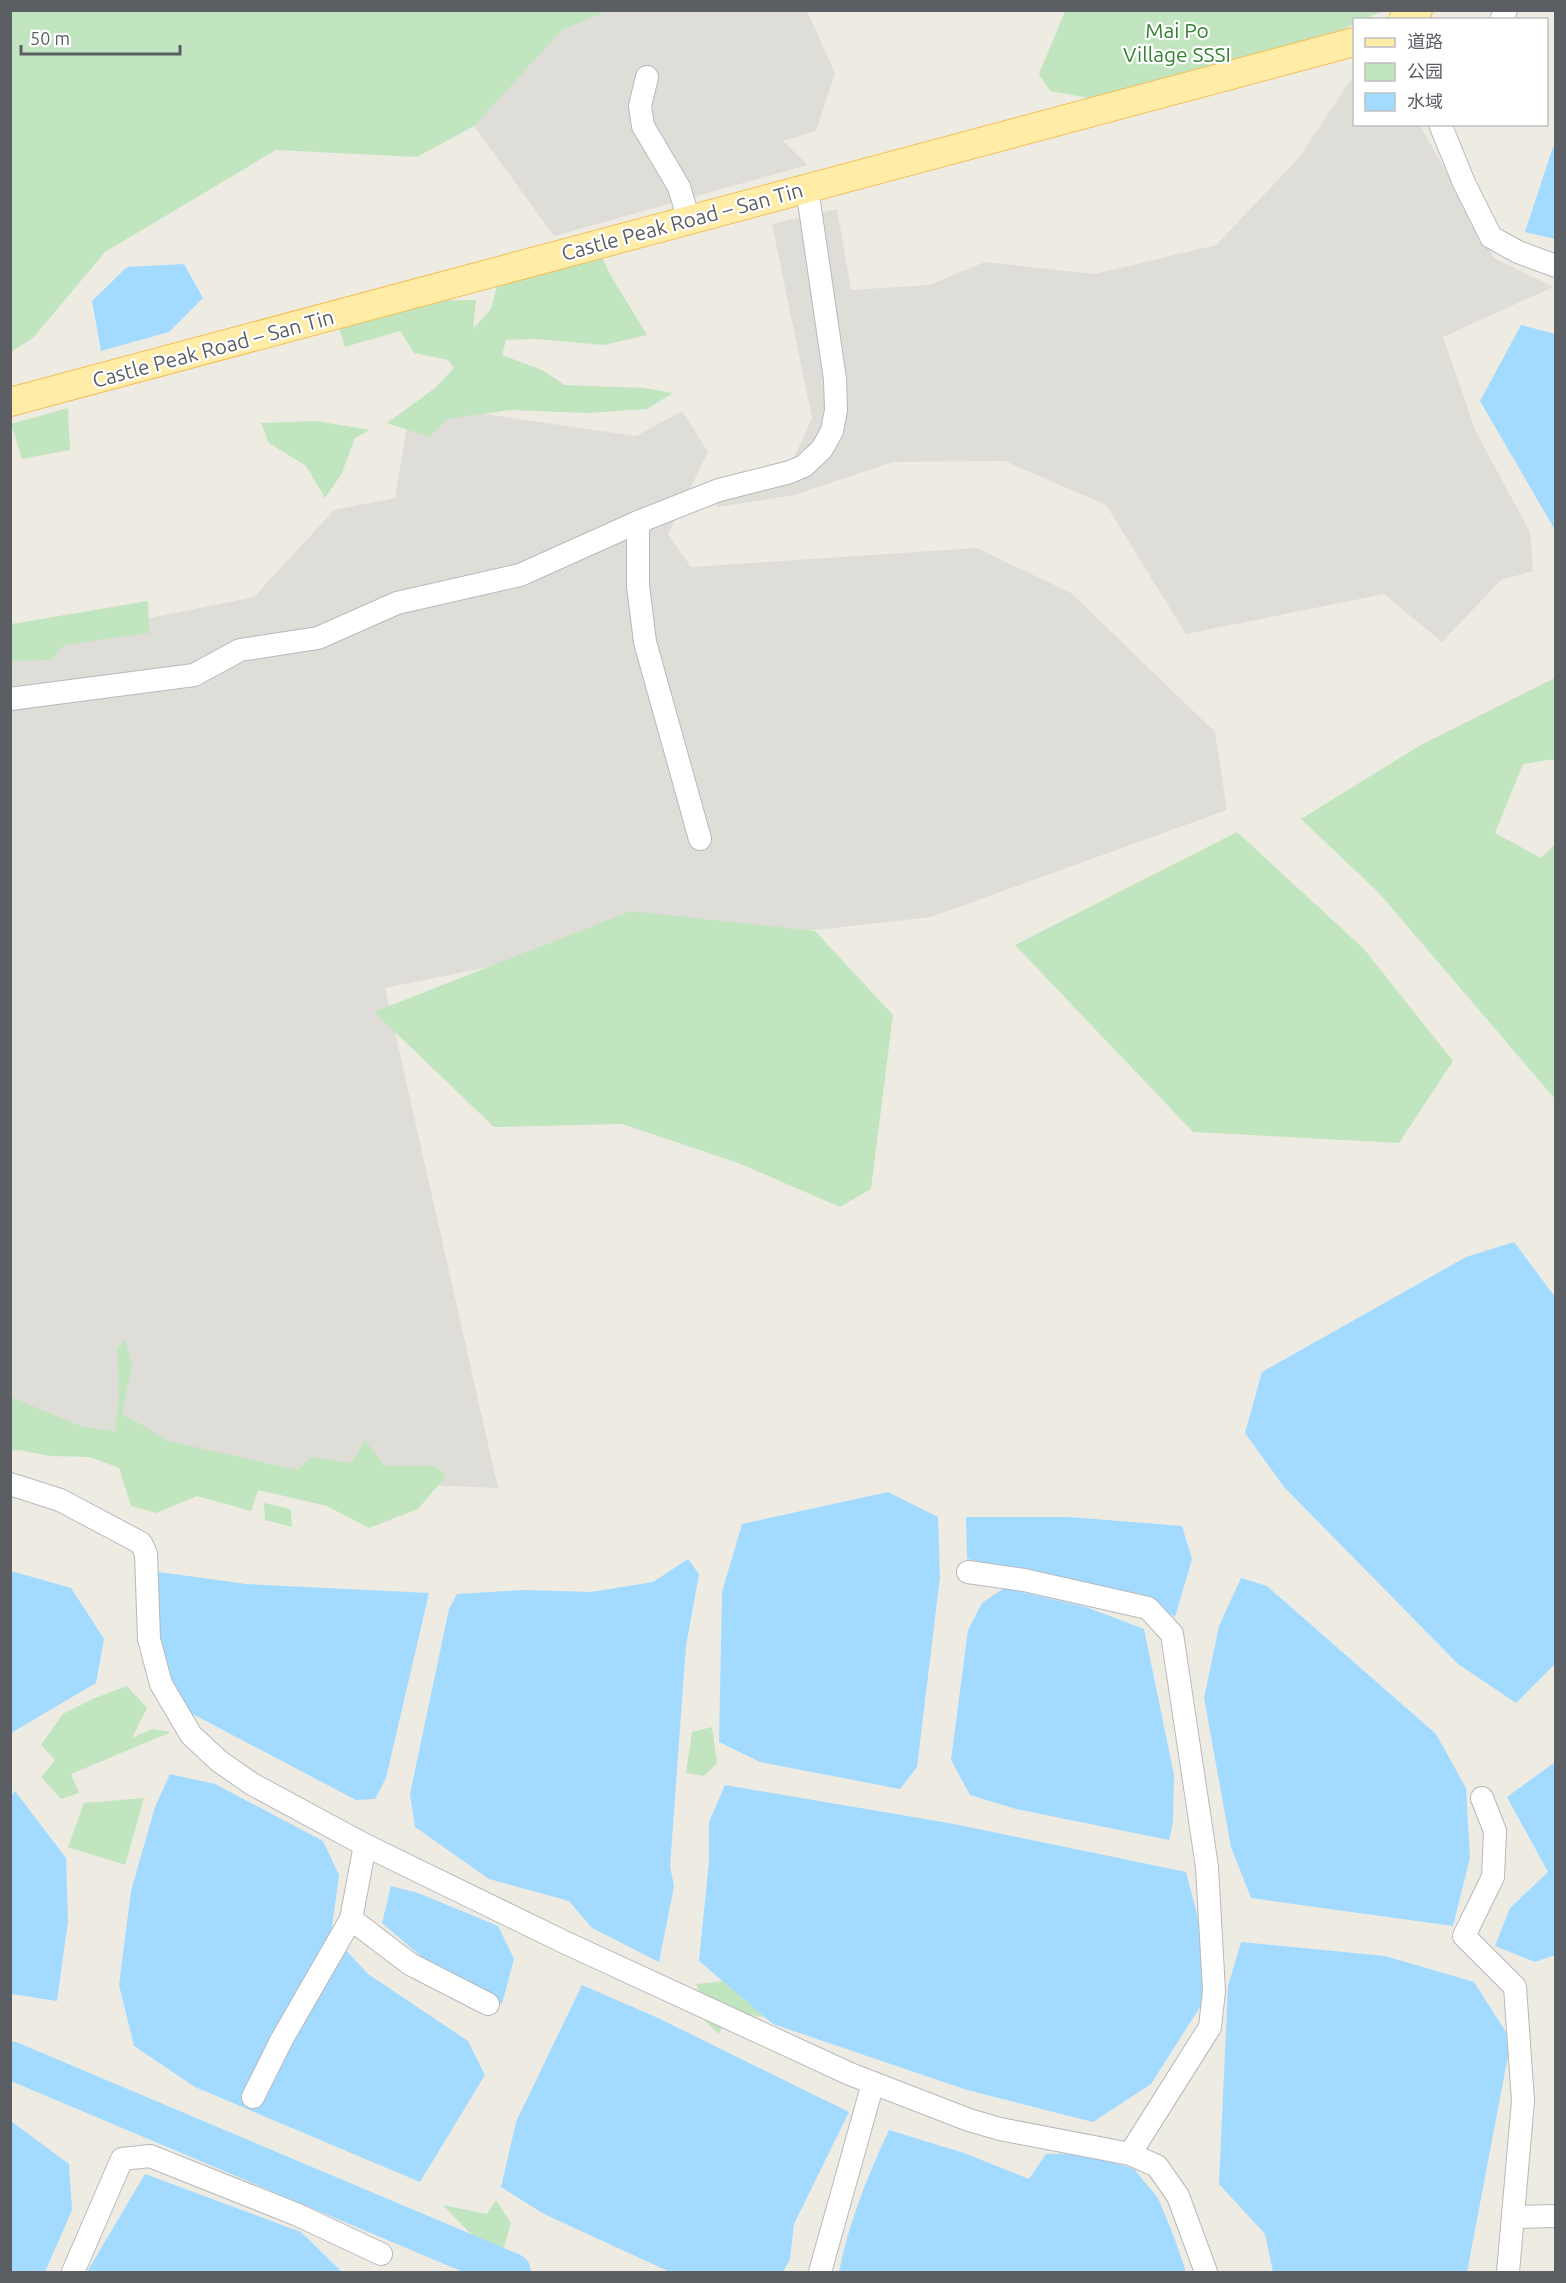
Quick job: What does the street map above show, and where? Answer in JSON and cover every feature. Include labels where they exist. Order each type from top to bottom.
[{"type":"main road","points":[[1405,18],[1418,10]]},
{"type":"main road","name":"Castle Peak Road – San Tin","points":[[10,402],[1353,42]]},
{"type":"street","points":[[646,77],[640,106],[643,126],[679,187],[689,220]]},
{"type":"street","points":[[1441,126],[1464,183],[1491,237],[1518,252],[1556,266]]},
{"type":"street","points":[[10,699],[194,675],[240,650],[318,638],[397,603],[520,575],[638,522],[719,490],[790,472],[804,466],[822,449],[832,431],[836,410],[835,379],[807,188]]},
{"type":"street","points":[[638,522],[638,586],[645,642],[700,839]]},
{"type":"street","points":[[10,1484],[60,1500],[141,1543],[146,1554],[148,1639],[161,1684],[191,1735],[219,1761],[252,1784],[366,1845],[564,1942],[873,2083],[969,2120],[1000,2129],[1130,2154],[1157,2166],[1178,2196],[1206,2272]]},
{"type":"street","points":[[968,1572],[1024,1580],[1148,1608],[1172,1634],[1207,1867],[1214,1991],[1210,2027],[1130,2154]]},
{"type":"street","points":[[1482,1798],[1495,1831],[1493,1877],[1464,1936],[1515,1987],[1523,2101],[1508,2272]]},
{"type":"street","points":[[253,2097],[282,2039],[351,1919],[366,1845]]},
{"type":"street","points":[[351,1919],[410,1964],[488,2004]]},
{"type":"street","points":[[820,2272],[873,2083]]},
{"type":"street","points":[[73,2272],[122,2158],[150,2156],[298,2216],[381,2254]]},
{"type":"street","points":[[1513,2217],[1556,2216]]},
{"type":"shaded area","points":[[598,11],[807,11],[835,73],[816,131],[783,141],[808,165],[554,236],[474,126],[528,44]]},
{"type":"shaded area","points":[[1353,76],[1353,126],[1421,126],[1494,258],[1553,287],[1443,337],[1476,432],[1530,532],[1533,571],[1501,580],[1442,642],[1384,594],[1186,634],[1106,505],[1005,461],[893,462],[794,495],[718,507],[702,484],[794,458],[812,418],[772,224],[837,209],[851,290],[929,285],[985,262],[1095,274],[1216,245],[1298,159]]},
{"type":"shaded area","points":[[416,404],[636,436],[682,411],[708,452],[668,534],[691,567],[977,548],[1071,593],[1215,732],[1227,810],[931,917],[488,967],[385,988],[498,1488],[233,1477],[11,1422],[10,639],[125,623],[254,597],[334,510],[395,498],[406,432]]},
{"type":"green space","points":[[10,11],[607,11],[562,30],[474,126],[417,157],[276,150],[105,252],[33,338],[11,352]]},
{"type":"green space","name":"Mai Po Village SSSI","points":[[1065,11],[1383,11],[1366,18],[1353,18],[1353,24],[1331,35],[1116,103],[1050,91],[1039,74]]},
{"type":"green space","points":[[598,249],[611,276],[647,335],[604,345],[535,339],[506,340],[502,355],[542,370],[565,385],[644,388],[673,393],[647,409],[587,413],[510,410],[448,419],[429,437],[387,423],[435,388],[454,368],[448,360],[414,353],[400,331],[345,347],[337,321],[411,301],[476,300],[473,329],[491,309],[500,274]]},
{"type":"green space","points":[[68,408],[70,450],[22,459],[11,424]]},
{"type":"green space","points":[[316,421],[370,430],[355,438],[341,475],[325,498],[306,466],[269,443],[261,423]]},
{"type":"green space","points":[[148,601],[149,633],[64,645],[52,660],[11,661],[11,624]]},
{"type":"green space","points":[[1555,678],[1555,759],[1523,764],[1495,833],[1541,858],[1555,844],[1555,1099],[1379,893],[1301,819],[1419,746]]},
{"type":"green space","points":[[1237,832],[1364,949],[1453,1061],[1399,1143],[1193,1132],[1015,945]]},
{"type":"green space","points":[[631,911],[815,931],[893,1015],[871,1189],[840,1207],[738,1163],[622,1124],[494,1127],[374,1012]]},
{"type":"green space","points":[[125,1339],[132,1366],[122,1413],[168,1441],[297,1470],[312,1457],[351,1463],[365,1440],[384,1466],[435,1466],[447,1475],[418,1509],[369,1528],[327,1506],[258,1490],[251,1511],[197,1496],[156,1513],[131,1506],[119,1468],[90,1457],[50,1456],[19,1450],[11,1451],[11,1397],[83,1427],[115,1431],[119,1396],[117,1349]]},
{"type":"green space","points":[[264,1503],[291,1509],[292,1527],[265,1520]]},
{"type":"green space","points":[[127,1686],[147,1708],[132,1738],[152,1729],[171,1732],[71,1774],[79,1793],[61,1799],[41,1777],[55,1760],[41,1745],[63,1714],[95,1698]]},
{"type":"green space","points":[[712,1727],[717,1763],[704,1776],[686,1773],[692,1732]]},
{"type":"green space","points":[[144,1798],[125,1865],[68,1847],[84,1803]]},
{"type":"green space","points":[[725,1981],[777,2019],[740,2013],[722,2027],[719,2034],[705,2021],[702,1998],[696,1984]]},
{"type":"green space","points":[[496,2200],[511,2223],[503,2250],[472,2235],[443,2205],[487,2214]]},
{"type":"water","points":[[1553,147],[1555,147],[1555,239],[1525,232]]},
{"type":"water","points":[[184,264],[203,298],[169,332],[101,351],[92,301],[127,267]]},
{"type":"water","points":[[1521,325],[1555,334],[1555,530],[1480,401]]},
{"type":"water","points":[[1514,1242],[1555,1297],[1555,1664],[1516,1703],[1458,1664],[1285,1488],[1245,1433],[1262,1372],[1466,1257]]},
{"type":"water","points":[[888,1492],[938,1517],[940,1577],[917,1767],[900,1789],[760,1762],[719,1742],[722,1592],[742,1524]]},
{"type":"water","points":[[966,1517],[1069,1517],[1182,1526],[1192,1559],[1175,1617],[1138,1594],[1082,1585],[967,1559]]},
{"type":"water","points":[[688,1559],[699,1574],[686,1646],[670,1866],[674,1886],[659,1962],[592,1928],[569,1901],[489,1879],[415,1827],[410,1794],[449,1609],[457,1594],[523,1590],[591,1592],[653,1582]]},
{"type":"water","points":[[11,1571],[71,1588],[104,1639],[96,1683],[11,1733]]},
{"type":"water","points":[[152,1571],[246,1584],[429,1593],[386,1778],[375,1799],[356,1800],[183,1709],[138,1622]]},
{"type":"water","points":[[1241,1578],[1267,1586],[1436,1734],[1466,1788],[1470,1858],[1453,1926],[1251,1898],[1231,1847],[1204,1698],[1219,1626]]},
{"type":"water","points":[[1004,1588],[1086,1607],[1144,1629],[1174,1775],[1173,1823],[1169,1840],[1016,1809],[970,1795],[951,1760],[968,1630],[982,1603]]},
{"type":"water","points":[[1555,1762],[1555,1955],[1535,1962],[1495,1946],[1510,1908],[1548,1872],[1507,1797]]},
{"type":"water","points":[[170,1774],[215,1784],[323,1841],[339,1875],[331,1934],[368,1974],[468,2041],[485,2075],[420,2182],[195,2087],[134,2046],[119,1985],[131,1891],[155,1807]]},
{"type":"water","points":[[725,1785],[954,1824],[1186,1872],[1202,1933],[1202,2004],[1151,2084],[1093,2122],[967,2090],[773,2024],[699,1961],[709,1861],[709,1822]]},
{"type":"water","points":[[15,1791],[66,1858],[68,1921],[57,2001],[11,1994],[10,1798]]},
{"type":"water","points":[[391,1886],[418,1893],[498,1926],[514,1959],[502,2004],[423,1958],[382,1923]]},
{"type":"water","points":[[1241,1942],[1385,1956],[1474,1982],[1511,2040],[1467,2272],[1273,2272],[1265,2234],[1219,2184],[1228,1986]]},
{"type":"water","points":[[582,1985],[658,2018],[849,2112],[794,2224],[790,2259],[783,2272],[670,2272],[544,2214],[501,2187],[516,2122]]},
{"type":"water","points":[[11,2121],[69,2164],[72,2210],[45,2272],[11,2272]]},
{"type":"water","points":[[889,2130],[964,2153],[1029,2179],[1046,2154],[1083,2153],[1134,2169],[1158,2198],[1186,2272],[839,2272],[860,2200]]},
{"type":"water","points":[[145,2174],[301,2232],[342,2272],[87,2272]]},
{"type":"waterway","points":[[10,2060],[512,2272]]}]
